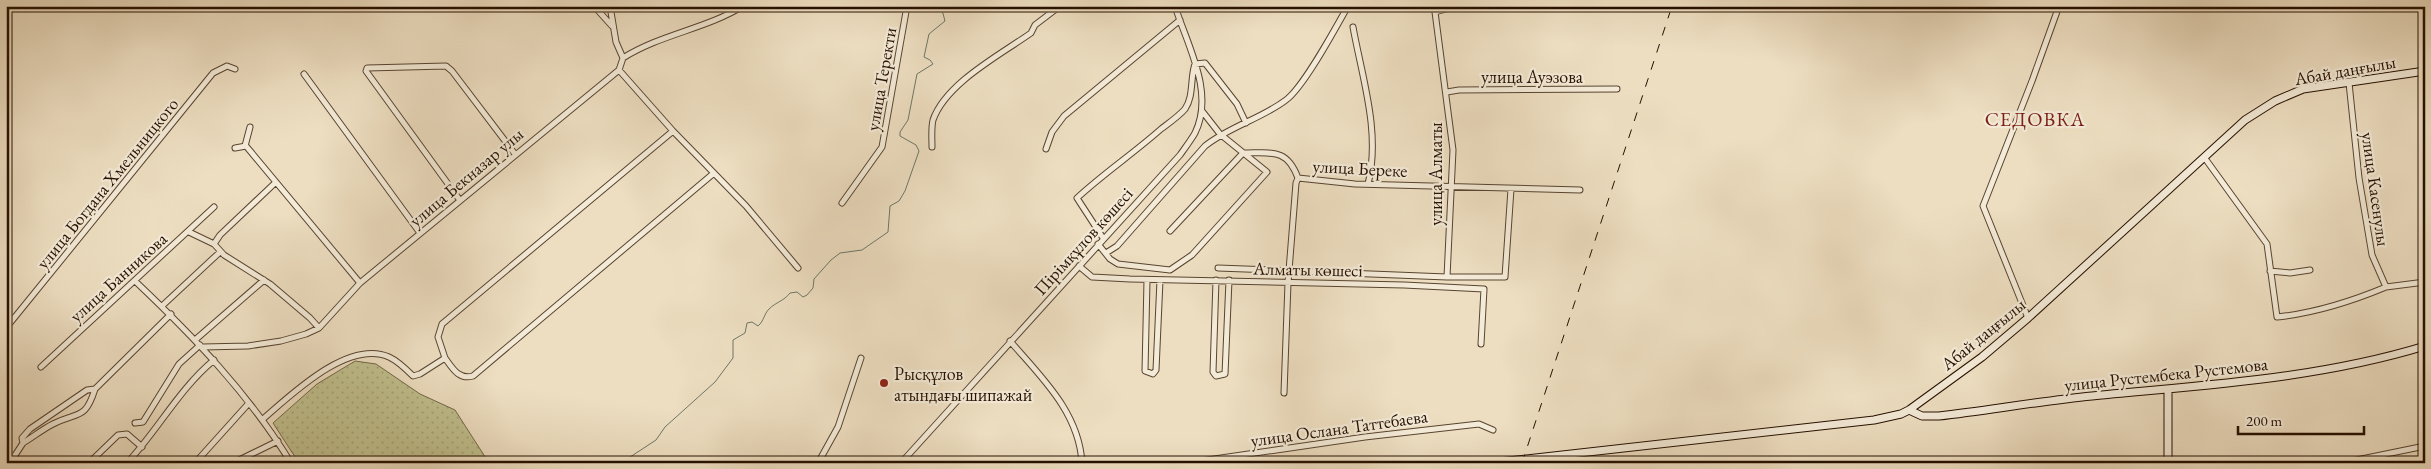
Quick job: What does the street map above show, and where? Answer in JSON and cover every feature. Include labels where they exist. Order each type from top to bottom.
[{"type":"street","points":[[594,6],[612,26]]},
{"type":"street","points":[[610,6],[612,26],[623,58],[619,70],[673,131],[746,206],[798,268]]},
{"type":"street","points":[[623,58],[656,40],[728,15],[743,6]]},
{"type":"street","name":"улица Теректи","points":[[842,203],[882,147],[908,6]]},
{"type":"street","points":[[932,147],[933,122],[943,100],[956,86],[1031,33],[1035,25],[1060,6]]},
{"type":"street","name":"Пірімқұлов көшесі","points":[[901,463],[1079,266],[1102,238],[1180,155],[1195,132],[1202,111],[1199,78],[1175,6]]},
{"type":"street","points":[[1106,254],[1117,246],[1205,146],[1220,134],[1287,100],[1300,85],[1348,6]]},
{"type":"street","name":"улица Алматы","points":[[1447,277],[1453,150],[1436,12],[1453,7],[1468,6]]},
{"type":"street","points":[[2028,318],[1983,206],[2059,6]]},
{"type":"street","points":[[1046,149],[1052,132],[1064,116],[1180,20]]},
{"type":"street","points":[[1353,27],[1370,112],[1372,169],[1368,184]]},
{"type":"street","points":[[1102,238],[1077,198],[1185,108],[1192,89],[1191,75],[1195,64],[1205,63],[1237,104],[1246,122]]},
{"type":"street","name":"улица Богдана Хмельницкого","points":[[6,328],[213,73],[227,66],[235,69]]},
{"type":"street","points":[[459,199],[366,71],[366,68],[446,66],[515,154]]},
{"type":"street","name":"улица Бекназар улы","points":[[202,346],[248,346],[281,341],[319,328],[360,283],[459,199],[619,70]]},
{"type":"street","name":"Абай даңғылы","points":[[1494,462],[1536,460],[1874,420],[1901,414],[1910,410],[1982,357],[2028,318],[2245,120],[2275,101],[2303,90],[2425,71]]},
{"type":"street","points":[[304,74],[420,234]]},
{"type":"street","name":"улица Касенулы","points":[[2348,83],[2359,178],[2372,255],[2386,287]]},
{"type":"street","name":"улица Ауэзова","points":[[1447,92],[1459,90],[1617,89]]},
{"type":"street","points":[[1098,244],[1118,264],[1170,270],[1192,255],[1267,172],[1220,134],[1202,111]]},
{"type":"street","points":[[244,146],[250,127]]},
{"type":"street","points":[[673,131],[442,324],[438,337],[445,358],[458,375],[462,377],[474,376],[714,173]]},
{"type":"street","points":[[235,148],[244,146]]},
{"type":"street","points":[[244,146],[360,283]]},
{"type":"street","points":[[1243,152],[1281,155],[1293,164],[1298,178],[1296,183],[1288,283],[1284,393]]},
{"type":"street","points":[[1170,230],[1243,152]]},
{"type":"street","points":[[2204,156],[2267,244],[2277,317],[2303,314],[2349,302],[2386,287],[2425,282]]},
{"type":"street","name":"улица Береке","points":[[1298,178],[1368,184],[1580,190]]},
{"type":"street","points":[[214,244],[220,235],[276,182]]},
{"type":"street","points":[[1218,268],[1447,277],[1505,277],[1511,189]]},
{"type":"street","name":"улица Банникова","points":[[41,367],[214,207]]},
{"type":"street","points":[[189,232],[214,244],[220,252],[264,280],[310,318],[319,328]]},
{"type":"street","points":[[162,306],[220,252]]},
{"type":"street","name":"Алматы көшесі","points":[[1079,266],[1092,277],[1147,280],[1404,284],[1484,289],[1481,344]]},
{"type":"street","points":[[2270,272],[2290,273],[2310,270]]},
{"type":"street","points":[[195,340],[264,280]]},
{"type":"street","points":[[1147,280],[1145,370],[1153,374],[1156,370],[1160,280]]},
{"type":"street","points":[[1216,280],[1213,372],[1216,376],[1225,374],[1229,280]]},
{"type":"street","points":[[135,281],[202,346],[263,419],[291,463]]},
{"type":"street","points":[[10,463],[23,444],[52,424],[81,414],[90,405],[95,388],[171,314]]},
{"type":"street","points":[[1010,341],[1057,397],[1073,422],[1081,450],[1082,463]]},
{"type":"street","points":[[135,423],[143,422],[179,364],[202,346]]},
{"type":"street","name":"улица Рустембека Рустемова","points":[[1910,410],[1922,416],[1939,416],[2082,397],[2314,372],[2399,354],[2425,346]]},
{"type":"street","points":[[263,419],[321,373],[348,358],[366,354],[388,357],[413,376],[420,374],[445,358]]},
{"type":"street","points":[[818,463],[838,427],[860,358]]},
{"type":"street","points":[[127,463],[142,447],[197,374],[214,360]]},
{"type":"street","points":[[23,444],[22,438],[30,429],[87,390],[95,388]]},
{"type":"street","points":[[2168,389],[2168,463]]},
{"type":"street","points":[[195,463],[249,403]]},
{"type":"street","name":"улица Ослана Таттебаева","points":[[1187,463],[1365,437],[1480,424],[1493,430]]},
{"type":"street","points":[[89,463],[118,434],[127,434],[142,447]]},
{"type":"street","points":[[233,463],[278,441]]},
{"type":"street","points":[[2342,463],[2425,446]]},
{"type":"shaded area","points":[[355,361],[376,364],[420,394],[455,410],[489,463],[299,463],[273,423],[317,384]]},
{"type":"waterway","points":[[621,463],[656,440],[665,427],[715,382],[733,358],[733,340],[745,333],[747,323],[752,322],[758,326],[769,309],[790,293],[797,292],[803,297],[807,295],[813,288],[814,279],[831,260],[840,253],[862,250],[888,232],[890,206],[899,201],[905,191],[919,151],[916,145],[900,136],[900,132],[908,120],[917,74],[933,64],[924,57],[929,34],[945,21],[941,6]]},
{"type":"railway","points":[[1522,463],[1672,6]]},
{"type":"place","name":"Рысқұлов атындағы шипажай","points":[[884,383]]},
{"type":"district","name":"СЕДОВКА","points":[[2035,119]]}]
